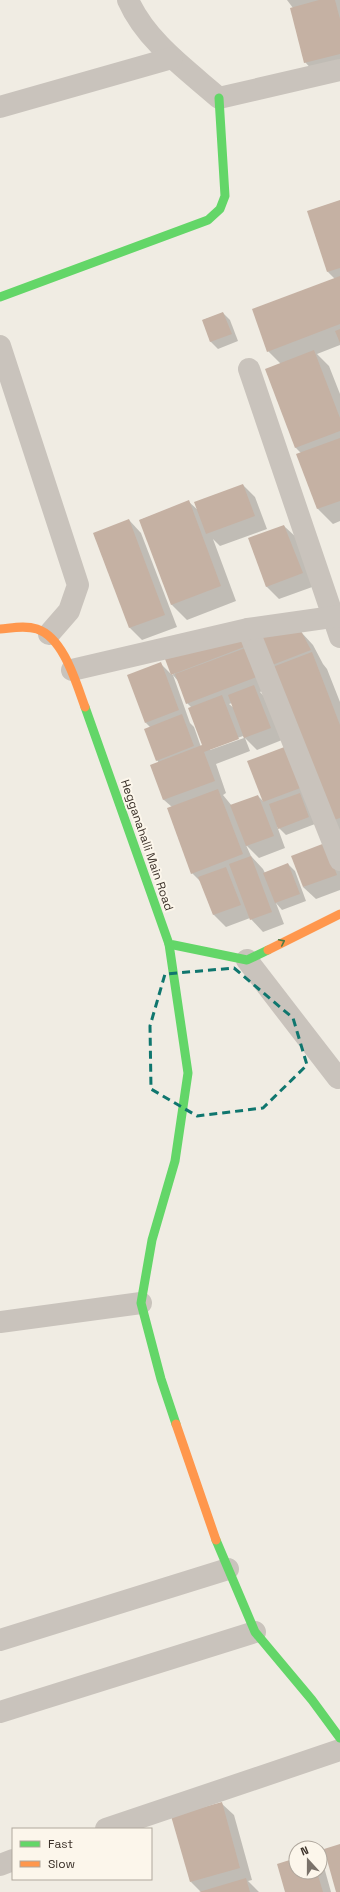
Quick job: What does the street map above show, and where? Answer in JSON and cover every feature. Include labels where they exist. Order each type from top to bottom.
[{"type":"street","points":[[0,298],[208,220],[220,209],[225,196],[219,98],[172,58],[147,30],[128,0]]},
{"type":"street","points":[[0,107],[172,58]]},
{"type":"street","points":[[219,98],[340,70]]},
{"type":"street","points":[[0,346],[78,585],[69,611],[49,634],[34,628],[21,626],[0,629]]},
{"type":"street","points":[[72,670],[248,629],[337,624],[249,369]]},
{"type":"street","points":[[248,629],[340,860]]},
{"type":"street","name":"Hegganahalli Main Road","points":[[49,634],[72,670],[169,944],[188,1073],[175,1160],[152,1240],[141,1303]]},
{"type":"street","points":[[169,944],[247,960],[340,914]]},
{"type":"street","points":[[247,960],[338,1078],[340,1077]]},
{"type":"street","points":[[0,1322],[141,1303],[161,1379],[210,1527],[256,1632],[312,1700],[340,1738]]},
{"type":"street","points":[[0,1640],[228,1568]]},
{"type":"street","points":[[0,1712],[256,1632]]},
{"type":"street","points":[[109,1828],[340,1750]]},
{"type":"street","points":[[0,1865],[12,1860]]},
{"type":"highlighted area","points":[[234,968],[293,1018],[307,1065],[263,1108],[197,1116],[151,1089],[150,1026],[165,974]]},
{"type":"building","points":[[319,0],[335,0],[340,19],[340,54],[304,63],[290,8]]},
{"type":"building","points":[[340,200],[340,268],[327,272],[307,211]]},
{"type":"building","points":[[340,276],[340,324],[267,352],[252,309]]},
{"type":"building","points":[[223,312],[232,334],[210,342],[202,320]]},
{"type":"building","points":[[340,329],[340,343],[335,331]]},
{"type":"building","points":[[314,350],[340,418],[340,431],[295,448],[265,369]]},
{"type":"building","points":[[340,438],[340,501],[317,509],[296,454]]},
{"type":"building","points":[[243,484],[255,516],[206,534],[194,502]]},
{"type":"building","points":[[189,500],[221,586],[171,605],[139,520]]},
{"type":"building","points":[[129,519],[165,615],[129,628],[93,533]]},
{"type":"building","points":[[284,525],[303,573],[266,587],[248,538]]},
{"type":"building","points":[[301,631],[311,650],[267,667],[255,635]]},
{"type":"building","points":[[237,632],[244,647],[171,675],[165,659]]},
{"type":"building","points":[[248,647],[259,676],[186,704],[175,674]]},
{"type":"building","points":[[312,652],[340,725],[340,818],[328,822],[270,668]]},
{"type":"building","points":[[161,662],[179,710],[145,723],[127,675]]},
{"type":"building","points":[[254,685],[271,728],[244,738],[228,695]]},
{"type":"building","points":[[222,695],[239,739],[204,752],[215,781],[163,800],[150,765],[202,745],[188,708]]},
{"type":"building","points":[[182,714],[194,746],[156,761],[144,729]]},
{"type":"building","points":[[287,746],[303,787],[263,802],[247,761]]},
{"type":"building","points":[[218,789],[243,854],[191,874],[167,808]]},
{"type":"building","points":[[300,793],[309,817],[278,829],[269,804]]},
{"type":"building","points":[[258,795],[274,836],[246,846],[230,805]]},
{"type":"building","points":[[325,843],[337,875],[303,887],[291,856]]},
{"type":"building","points":[[251,856],[272,912],[250,920],[229,864]]},
{"type":"building","points":[[288,863],[300,894],[275,903],[263,873]]},
{"type":"building","points":[[226,867],[241,905],[213,915],[198,877]]},
{"type":"building","points":[[222,1802],[240,1868],[190,1882],[171,1816]]},
{"type":"building","points":[[340,1844],[340,1892],[336,1892],[328,1863],[328,1848]]},
{"type":"building","points":[[288,1861],[288,1880],[319,1880],[323,1892],[285,1892],[277,1864]]},
{"type":"building","points":[[246,1878],[250,1892],[199,1892]]},
{"type":"traffic: fast","points":[[0,297],[208,220],[220,209],[225,196],[219,98]]},
{"type":"traffic: fast","points":[[85,707],[169,944],[247,960],[268,950]]},
{"type":"traffic: fast","points":[[169,944],[188,1073],[175,1161],[152,1240],[141,1303],[161,1379],[176,1424]]},
{"type":"traffic: fast","points":[[216,1540],[255,1632],[312,1700],[340,1738]]},
{"type":"traffic: slow","points":[[0,629],[18,627],[37,629],[46,634],[55,642],[68,662],[85,707]]},
{"type":"traffic: slow","points":[[268,950],[340,914]]},
{"type":"traffic: slow","points":[[176,1424],[216,1540]]}]
